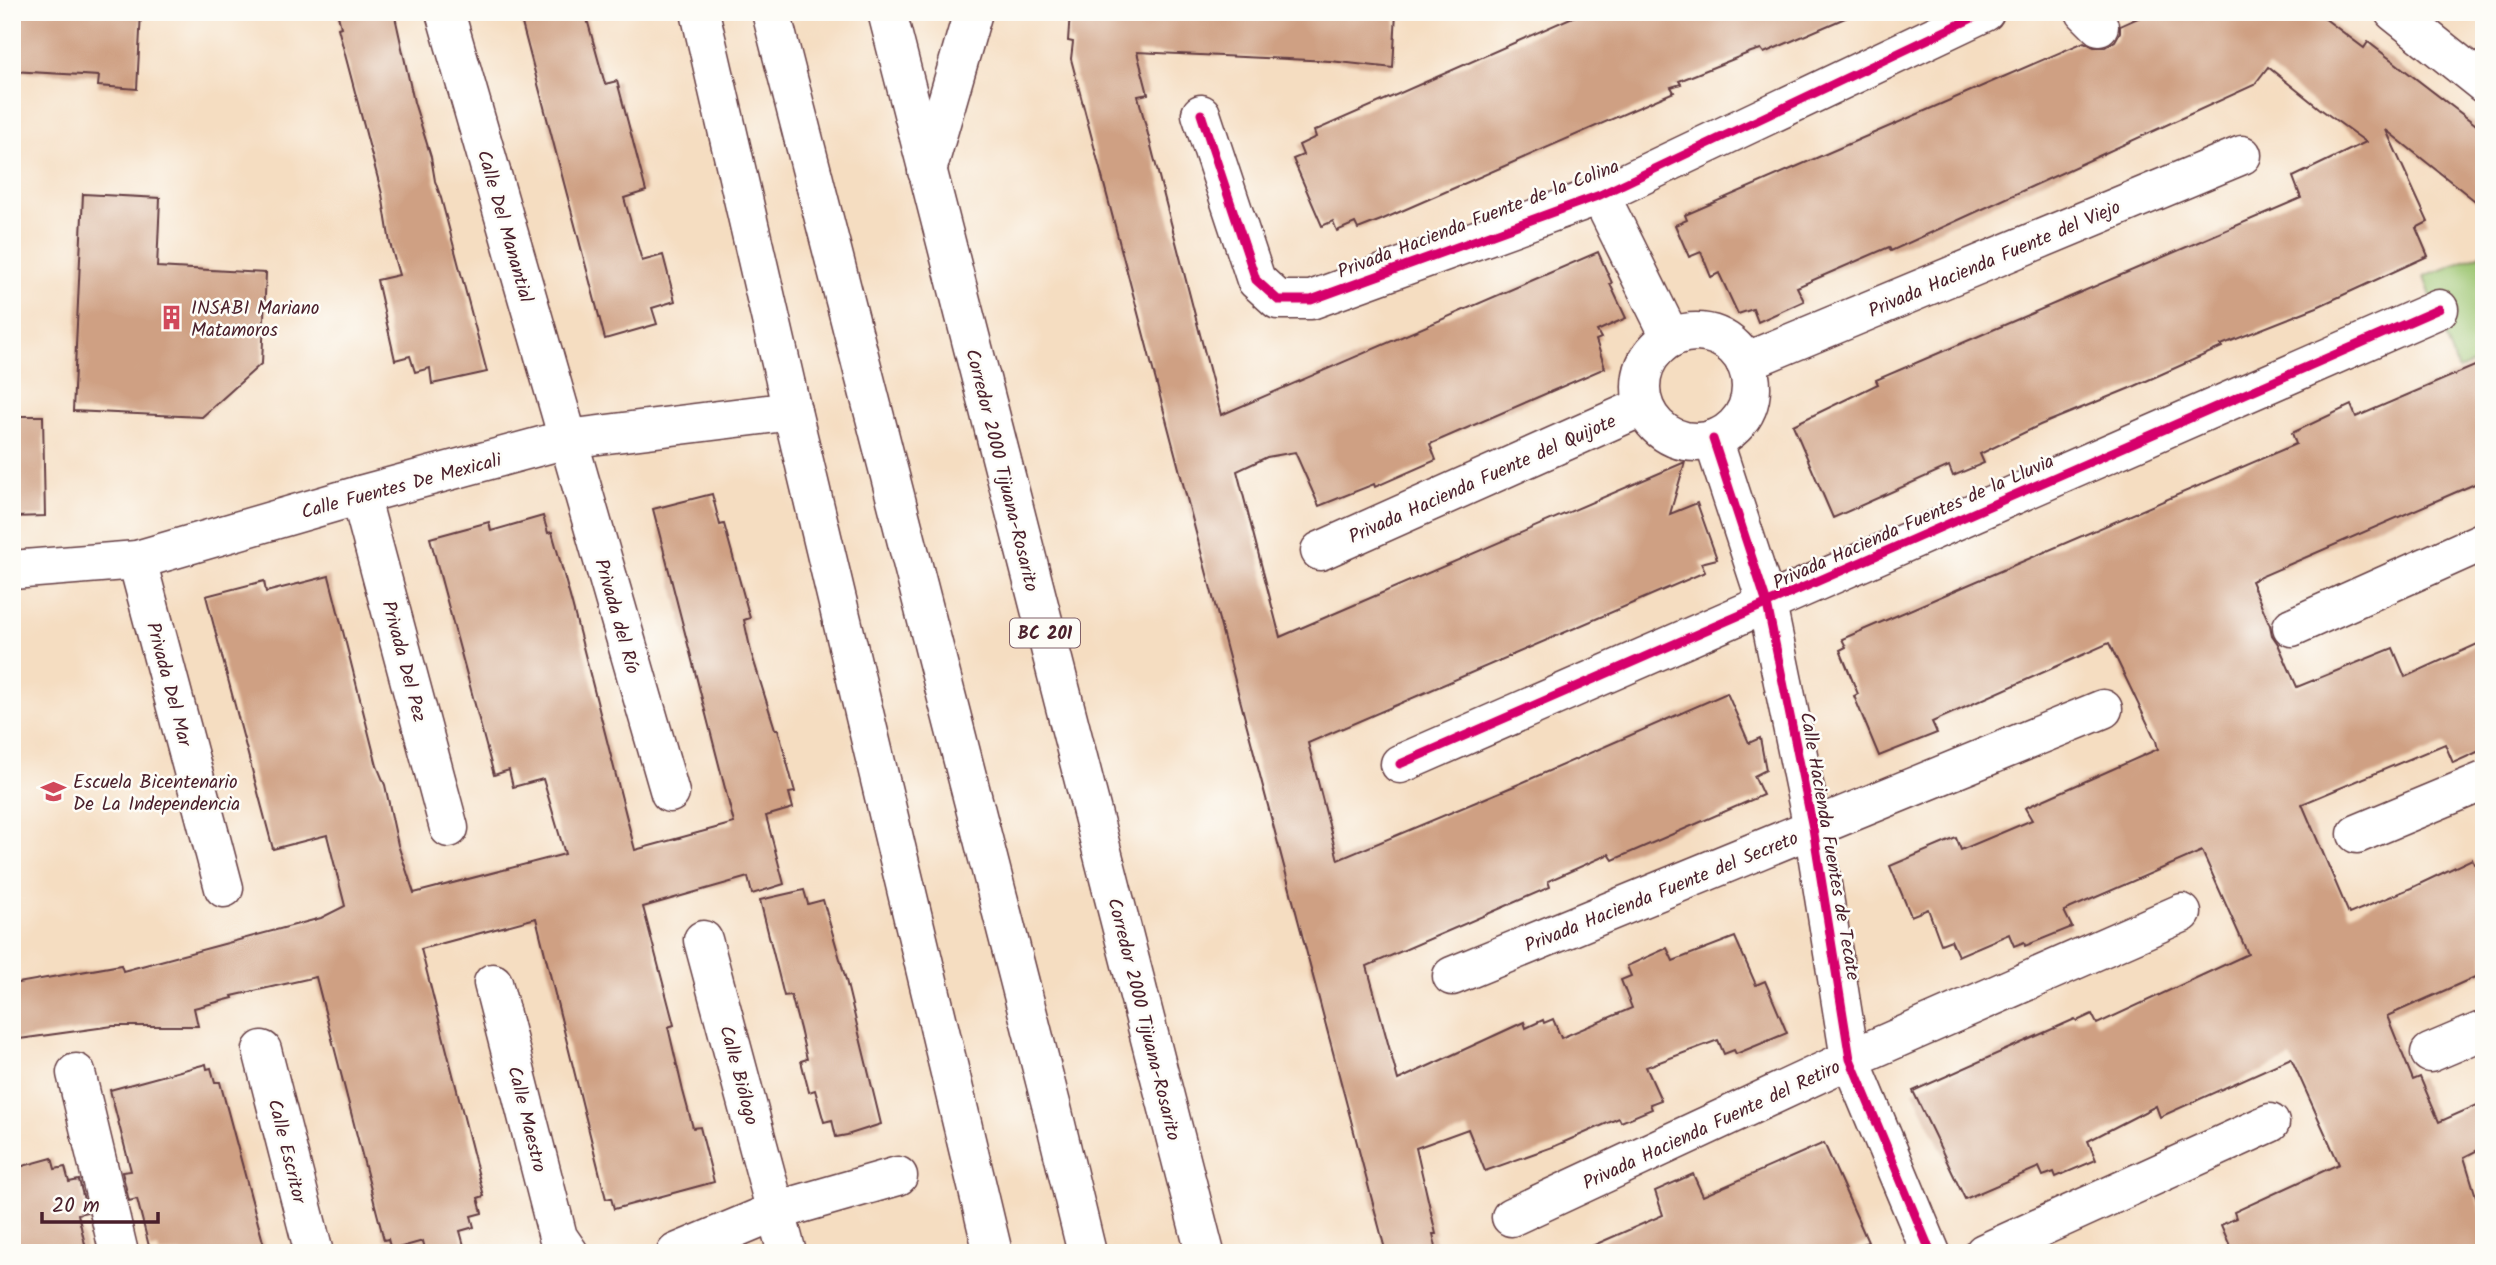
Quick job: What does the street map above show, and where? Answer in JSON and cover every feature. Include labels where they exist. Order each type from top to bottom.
[{"type":"main road","name":"Calle Del Manantial","points":[[445,12],[567,439]]},
{"type":"main road","points":[[700,12],[792,411],[993,1253]]},
{"type":"main road","points":[[771,12],[1087,1253]]},
{"type":"main road","name":"Corredor 2000 Tijuana-Rosarito","points":[[887,12],[926,173],[1205,1250]]},
{"type":"main road","points":[[926,173],[973,12]]},
{"type":"main road","name":"Privada Hacienda Fuente de la Colina","points":[[1201,114],[1256,280],[1278,300],[1311,300],[1600,195],[1986,12]]},
{"type":"main road","points":[[2394,12],[2484,84]]},
{"type":"main road","name":"Privada Hacienda Fuente del Viejo","points":[[1745,362],[2242,155]]},
{"type":"main road","points":[[1600,195],[1671,338]]},
{"type":"main road","name":"Privada Hacienda Fuentes de la Lluvia","points":[[1400,764],[2439,309]]},
{"type":"main road","points":[[1688,332],[1705,332],[1721,338],[1735,348],[1745,362],[1751,380],[1749,399],[1742,416],[1730,430],[1713,439],[1696,442],[1664,432],[1652,421],[1644,406],[1642,374],[1648,359],[1658,346],[1671,338],[1688,332]]},
{"type":"main road","name":"Privada Hacienda Fuente del Quijote","points":[[1320,551],[1644,406]]},
{"type":"main road","name":"Calle Fuentes De Mexicali","points":[[12,570],[137,560],[360,495],[567,439],[792,411]]},
{"type":"main road","name":"Privada del Río","points":[[567,439],[670,793]]},
{"type":"main road","name":"Calle Hacienda Fuentes de Tecate","points":[[1713,439],[1768,604],[1813,828],[1850,1059],[1931,1253]]},
{"type":"main road","name":"Privada Del Pez","points":[[360,495],[449,828]]},
{"type":"main road","points":[[2292,627],[2484,541]]},
{"type":"main road","name":"Privada Del Mar","points":[[137,560],[224,888]]},
{"type":"main road","name":"Privada Hacienda Fuente del Secreto","points":[[1452,976],[2103,709]]},
{"type":"main road","points":[[2357,834],[2484,781]]},
{"type":"main road","name":"Privada Hacienda Fuente del Retiro","points":[[1511,1217],[1850,1059],[2182,913]]},
{"type":"main road","name":"Calle Biólogo","points":[[704,940],[787,1253]]},
{"type":"main road","name":"Calle Maestro","points":[[493,983],[558,1237],[569,1253]]},
{"type":"main road","points":[[2430,1053],[2484,1030]]},
{"type":"main road","name":"Calle Escritor","points":[[262,1050],[314,1253]]},
{"type":"main road","points":[[76,1073],[119,1253]]},
{"type":"main road","points":[[1052,1108],[1065,1253]]},
{"type":"main road","points":[[1984,1253],[2270,1123]]},
{"type":"main road","points":[[676,1253],[776,1211],[898,1176]]},
{"type":"green space","points":[[2484,253],[2484,360],[2458,370],[2424,277]]},
{"type":"building","points":[[12,12],[141,12],[137,89],[98,86],[99,76],[12,71]]},
{"type":"building","points":[[337,12],[394,12],[414,102],[487,372],[432,384],[430,368],[415,372],[410,356],[395,360],[377,280],[399,275],[390,243],[382,194],[338,28],[341,27]]},
{"type":"building","points":[[519,12],[585,12],[605,84],[617,81],[646,191],[624,198],[642,261],[663,255],[675,301],[652,308],[657,324],[605,339]]},
{"type":"building","points":[[1070,12],[1396,12],[1393,68],[1330,61],[1137,52],[1148,94],[1138,96],[1221,415],[1598,252],[1626,318],[1597,331],[1601,338],[1596,340],[1605,368],[1430,444],[1436,460],[1375,487],[1374,484],[1319,506],[1295,452],[1267,457],[1237,471],[1280,637],[1685,462],[1670,514],[1697,503],[1717,559],[1701,563],[1705,572],[1308,743],[1338,860],[1727,693],[1749,743],[1760,738],[1766,770],[1754,776],[1763,795],[1613,860],[1609,854],[1548,881],[1550,887],[1367,966],[1398,1080],[1524,1022],[1526,1028],[1543,1020],[1544,1023],[1553,1019],[1561,1038],[1632,1008],[1621,980],[1631,976],[1627,966],[1667,948],[1673,961],[1735,937],[1756,985],[1765,981],[1787,1033],[1736,1054],[1734,1050],[1724,1054],[1718,1040],[1646,1067],[1661,1100],[1650,1104],[1652,1109],[1621,1122],[1619,1118],[1555,1146],[1485,1171],[1468,1129],[1416,1148],[1436,1234],[1433,1234],[1436,1247],[1414,1253],[1386,1253],[1071,59],[1073,42],[1068,41]]},
{"type":"building","points":[[1584,12],[1859,12],[1764,53],[1761,49],[1751,52],[1679,81],[1681,84],[1671,87],[1674,92],[1381,220],[1358,229],[1355,223],[1337,231],[1333,221],[1322,226],[1293,159],[1303,155],[1299,145],[1316,137],[1314,131]]},
{"type":"building","points":[[2151,12],[2316,12],[2364,48],[2368,42],[2484,131],[2484,208],[2386,130],[2428,222],[2416,228],[2428,256],[2317,307],[2221,345],[2222,347],[2135,386],[2040,425],[1980,454],[1984,463],[1953,476],[1949,466],[1833,518],[1793,425],[1878,384],[1876,380],[2301,198],[2293,177],[2366,142],[2268,67],[2254,85],[1891,251],[1889,247],[1797,287],[1804,301],[1758,322],[1753,309],[1738,314],[1719,273],[1711,277],[1701,252],[1689,257],[1675,225],[1687,220],[1685,215],[2084,42],[2094,47],[2105,47],[2115,41],[2120,26]]},
{"type":"building","name":"INSABI Mariano Matamoros","points":[[83,194],[160,198],[157,267],[266,273],[262,363],[202,417],[73,411]]},
{"type":"building","points":[[2484,362],[2484,480],[2251,581],[2272,635],[2297,687],[2393,648],[2405,677],[2484,641],[2484,749],[2453,763],[2445,744],[2302,804],[2349,914],[2472,859],[2474,864],[2484,860],[2484,973],[2387,1016],[2413,1080],[2420,1077],[2439,1122],[2484,1102],[2484,1147],[2464,1157],[2484,1223],[2484,1253],[2233,1253],[2221,1225],[2236,1218],[2234,1212],[2339,1164],[2291,1058],[2160,1117],[2156,1106],[2088,1141],[2096,1160],[2056,1177],[2054,1172],[2043,1176],[2039,1167],[1965,1199],[1913,1091],[2075,1019],[2077,1021],[2092,1014],[2097,1024],[2248,954],[2202,851],[2064,911],[2072,927],[2025,946],[2024,942],[2014,946],[2009,934],[1958,956],[1951,940],[1941,944],[1928,909],[1911,916],[1890,866],[1956,838],[1961,850],[2032,820],[2025,808],[2158,749],[2156,741],[2109,643],[1932,722],[1937,733],[1879,756],[1854,696],[1858,694],[1840,650],[1846,647],[1842,639],[2296,444],[2292,433],[2351,405],[2356,417]]},
{"type":"building","points":[[12,416],[43,416],[45,516],[12,517]]},
{"type":"building","points":[[712,494],[720,525],[724,524],[750,618],[744,620],[751,652],[775,729],[778,729],[795,792],[789,793],[793,808],[766,816],[784,884],[752,894],[748,877],[643,907],[674,1025],[668,1027],[683,1091],[693,1128],[700,1127],[714,1182],[614,1209],[611,1198],[606,1199],[536,918],[421,949],[484,1196],[478,1198],[482,1213],[471,1216],[474,1227],[460,1231],[466,1253],[426,1253],[423,1241],[391,1250],[388,1239],[384,1240],[316,977],[232,996],[233,998],[194,1008],[198,1026],[113,1026],[12,1040],[12,984],[121,965],[123,971],[321,918],[345,906],[327,835],[273,849],[206,596],[264,581],[266,592],[329,576],[377,766],[385,785],[398,845],[414,893],[565,854],[543,779],[513,787],[509,770],[494,775],[430,538],[489,522],[491,531],[543,516],[548,533],[552,532],[572,604],[635,850],[734,823],[653,509]]},
{"type":"building","points":[[804,890],[808,904],[823,900],[846,980],[881,1124],[836,1137],[832,1120],[824,1122],[815,1090],[809,1092],[801,1061],[807,1059],[800,1029],[791,995],[784,996],[760,900]]},
{"type":"building","points":[[206,1064],[207,1069],[211,1068],[215,1082],[220,1082],[266,1253],[159,1253],[158,1248],[150,1250],[137,1199],[129,1201],[122,1172],[131,1171],[110,1090]]},
{"type":"building","points":[[1824,1143],[1868,1242],[1844,1253],[1576,1253],[1663,1215],[1655,1191],[1693,1174],[1703,1196]]},
{"type":"building","points":[[52,1158],[55,1169],[65,1167],[69,1182],[79,1180],[87,1212],[78,1214],[87,1253],[12,1253],[12,1169]]},
{"type":"cycle path","points":[[1201,114],[1256,280],[1278,300],[1311,300],[1600,195],[1985,12]]},
{"type":"cycle path","points":[[1400,764],[2439,309]]},
{"type":"cycle path","points":[[1713,439],[1767,604],[1813,828],[1850,1059],[1931,1253]]},
{"type":"place","name":"INSABI Mariano Matamoros","points":[[171,318]]},
{"type":"place","name":"Escuela Bicentenario De La Independencia","points":[[53,792]]}]
